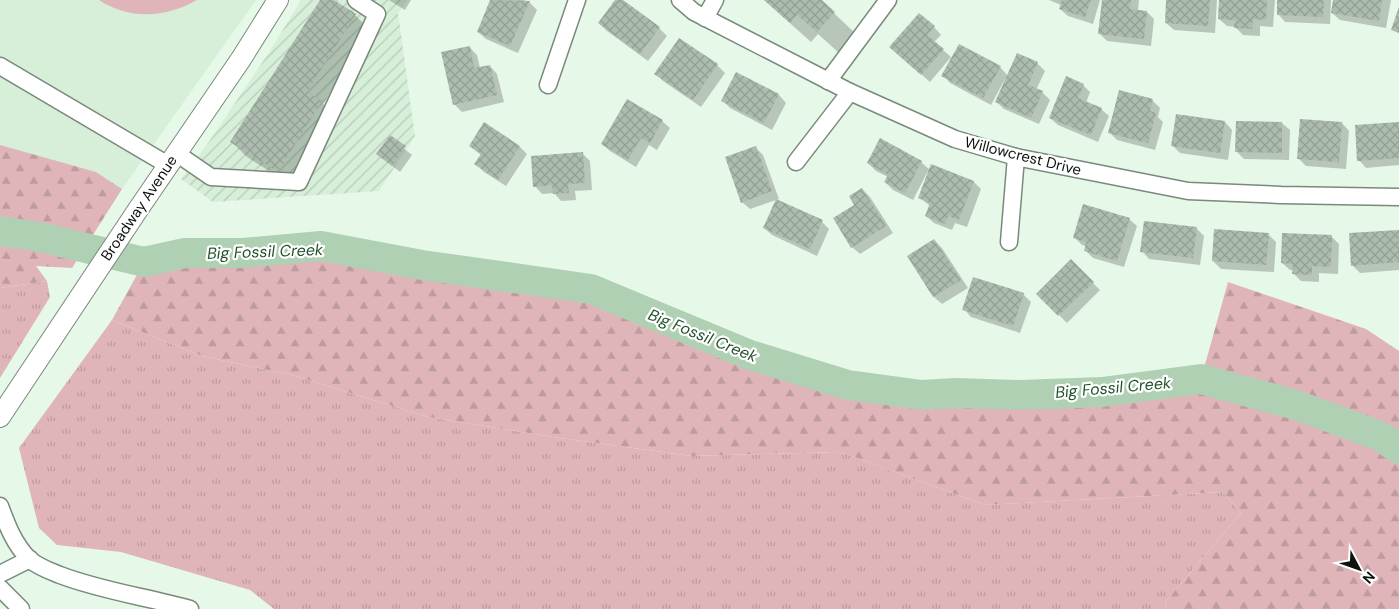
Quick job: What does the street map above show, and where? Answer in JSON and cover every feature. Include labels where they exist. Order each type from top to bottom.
[{"type":"main road","name":"Broadway Avenue","points":[[0,417],[241,59],[278,0]]},
{"type":"street","points":[[0,66],[172,159],[211,177],[299,182],[377,14],[356,0]]},
{"type":"street","points":[[548,85],[577,0]]},
{"type":"street","name":"Willowcrest Drive","points":[[680,0],[694,12],[850,92],[955,139],[1016,157],[1188,191],[1281,196],[1399,197]]},
{"type":"street","points":[[706,18],[715,0]]},
{"type":"street","points":[[828,81],[888,0]]},
{"type":"street","points":[[796,162],[850,92]]},
{"type":"street","points":[[1009,242],[1016,157]]},
{"type":"street","points":[[0,506],[13,538],[30,559],[44,568],[78,582],[112,592],[159,600],[190,609]]},
{"type":"street","points":[[0,574],[30,559]]},
{"type":"street","points":[[0,588],[21,609]]},
{"type":"shaded area","points":[[0,0],[256,0],[122,189],[96,172],[0,146]]},
{"type":"shaded area","points":[[301,0],[408,0],[398,13],[415,136],[379,191],[213,202],[181,179],[208,143],[268,54]]},
{"type":"green space","points":[[99,0],[197,0],[185,6],[160,13],[135,14],[123,11]]},
{"type":"green space","points":[[0,145],[96,172],[122,189],[72,268],[36,266],[47,281],[0,288]]},
{"type":"green space","points":[[321,246],[422,265],[591,289],[750,355],[848,385],[922,395],[955,393],[1021,395],[1102,392],[1201,379],[1228,282],[1366,329],[1399,351],[1399,609],[1165,609],[1167,600],[1241,513],[1223,492],[985,505],[841,452],[692,456],[428,417],[292,375],[202,356],[112,320],[144,262]]},
{"type":"green space","points":[[47,281],[50,297],[0,378],[0,288]]},
{"type":"green space","points":[[112,320],[202,356],[292,375],[428,417],[692,456],[841,452],[985,505],[1223,492],[1241,513],[1167,600],[1165,609],[274,609],[250,590],[121,552],[57,545],[39,528],[19,448]]},
{"type":"building","points":[[320,0],[334,0],[356,14],[307,92],[322,101],[278,172],[230,142]]},
{"type":"building","points":[[490,0],[530,1],[510,46],[477,32]]},
{"type":"building","points":[[615,0],[623,0],[660,27],[640,54],[598,23]]},
{"type":"building","points":[[764,0],[822,0],[835,12],[817,32],[797,15],[790,23]]},
{"type":"building","points":[[1062,0],[1091,0],[1085,17],[1059,9]]},
{"type":"building","points":[[1102,0],[1131,0],[1130,9],[1147,11],[1144,39],[1098,34]]},
{"type":"building","points":[[1166,0],[1210,0],[1208,26],[1165,23]]},
{"type":"building","points":[[1219,0],[1267,0],[1266,20],[1253,19],[1252,29],[1234,28],[1235,20],[1218,19]]},
{"type":"building","points":[[1277,0],[1324,0],[1323,17],[1277,15]]},
{"type":"building","points":[[1333,0],[1382,0],[1379,21],[1331,13]]},
{"type":"building","points":[[1399,7],[1399,33],[1391,30]]},
{"type":"building","points":[[919,13],[935,26],[927,35],[944,49],[921,75],[889,47]]},
{"type":"building","points":[[679,38],[718,64],[693,100],[654,74]]},
{"type":"building","points":[[959,44],[1001,66],[983,98],[941,76]]},
{"type":"building","points":[[470,46],[474,68],[490,65],[497,95],[453,105],[441,52]]},
{"type":"building","points":[[1017,53],[1038,62],[1028,85],[1043,91],[1031,118],[995,102]]},
{"type":"building","points":[[736,72],[779,94],[764,123],[721,101]]},
{"type":"building","points":[[1066,76],[1084,84],[1078,98],[1102,108],[1091,135],[1049,118]]},
{"type":"building","points":[[1119,90],[1153,99],[1150,111],[1156,113],[1148,143],[1108,133]]},
{"type":"building","points":[[627,99],[663,120],[650,143],[641,138],[628,160],[601,144]]},
{"type":"building","points":[[1176,114],[1225,121],[1220,153],[1171,146]]},
{"type":"building","points":[[1300,119],[1342,122],[1339,162],[1297,159]]},
{"type":"building","points":[[1236,121],[1282,122],[1282,153],[1235,152]]},
{"type":"building","points":[[484,122],[520,146],[498,180],[474,164],[481,154],[469,146]]},
{"type":"building","points":[[1399,122],[1399,158],[1357,161],[1355,125]]},
{"type":"building","points":[[390,135],[406,146],[392,166],[376,154]]},
{"type":"building","points":[[880,138],[922,161],[905,193],[884,182],[888,175],[867,163]]},
{"type":"building","points":[[756,146],[772,191],[741,203],[725,157]]},
{"type":"building","points":[[583,152],[585,183],[568,184],[569,193],[553,194],[552,185],[533,187],[531,156]]},
{"type":"building","points":[[931,164],[974,181],[959,220],[948,216],[945,224],[925,216],[930,203],[918,198]]},
{"type":"building","points":[[862,188],[886,226],[851,248],[833,218],[854,205],[849,196]]},
{"type":"building","points":[[776,199],[823,220],[810,249],[763,228]]},
{"type":"building","points":[[1083,204],[1130,218],[1117,261],[1084,251],[1086,242],[1073,238]]},
{"type":"building","points":[[1144,221],[1197,227],[1193,258],[1140,252]]},
{"type":"building","points":[[1214,229],[1269,233],[1266,265],[1212,261]]},
{"type":"building","points":[[1399,230],[1399,262],[1351,266],[1349,233]]},
{"type":"building","points":[[1282,233],[1332,235],[1331,267],[1312,266],[1312,275],[1292,274],[1293,264],[1281,263]]},
{"type":"building","points":[[934,239],[961,280],[933,297],[907,256]]},
{"type":"building","points":[[1071,259],[1094,282],[1058,316],[1036,294]]},
{"type":"building","points":[[973,277],[1024,293],[1013,326],[962,310]]},
{"type":"waterway","name":"Big Fossil Creek","points":[[0,231],[40,237],[144,262],[185,253],[242,253],[321,246],[422,265],[591,289],[750,355],[848,385],[922,395],[955,393],[1021,395],[1102,392],[1201,379],[1296,405],[1380,436],[1399,449]]}]
